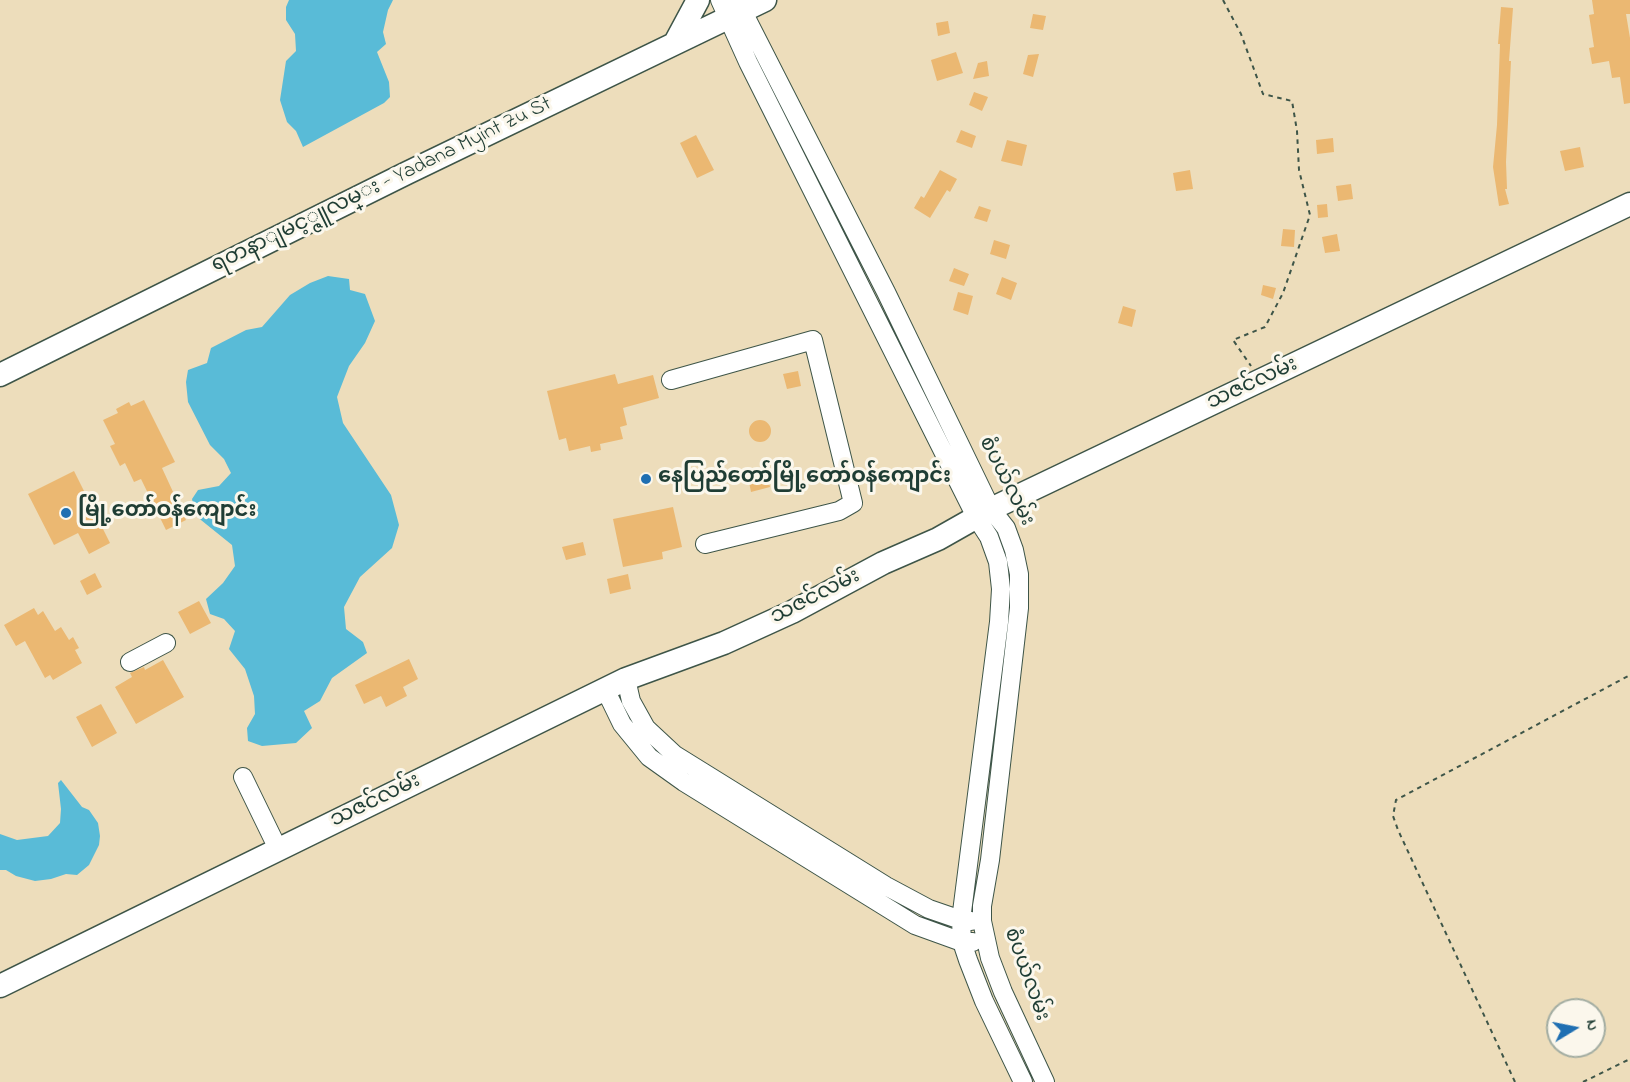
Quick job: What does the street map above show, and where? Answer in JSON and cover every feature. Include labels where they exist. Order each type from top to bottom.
[{"type":"main road","points":[[676,42],[698,0]]},
{"type":"main road","name":"ရတနာျမင့္ဇူလမ္း - Yadana Myint Zu St","points":[[0,375],[676,42],[732,7],[765,0]]},
{"type":"main road","name":"သဇင်လမ်း","points":[[0,986],[626,679],[724,643],[792,612],[883,563],[938,539],[984,513],[1630,204]]},
{"type":"street","name":"စံပယ်လမ်း","points":[[732,7],[886,291],[984,513],[988,537],[998,562],[1001,590],[999,622],[961,920],[962,942],[984,1000],[1023,1082]]},
{"type":"street","points":[[671,380],[813,340],[853,503],[839,511],[705,544]]},
{"type":"street","name":"စံပယ်လမ်း","points":[[984,513],[1006,528],[1019,574],[1019,608],[982,921],[986,942],[1003,992],[1045,1082]]},
{"type":"street","points":[[130,662],[166,643]]},
{"type":"street","points":[[626,679],[632,701],[646,728],[675,755],[886,886],[929,909],[961,920],[982,921]]},
{"type":"street","points":[[605,690],[622,724],[657,764],[730,812],[915,926],[962,942],[986,942]]},
{"type":"street","points":[[243,777],[278,849]]},
{"type":"path","points":[[1223,0],[1241,34],[1263,93],[1292,101],[1297,131],[1299,170],[1310,215],[1283,293],[1265,327],[1233,340],[1261,381]]},
{"type":"path","points":[[1515,1082],[1398,830],[1393,816],[1396,800],[1630,675]]},
{"type":"path","points":[[1583,1082],[1630,1059]]},
{"type":"water","points":[[289,0],[393,0],[383,32],[386,44],[377,52],[389,82],[390,97],[384,103],[303,147],[296,131],[287,122],[280,100],[286,61],[296,51],[295,34],[286,20],[286,7]]},
{"type":"water","points":[[328,276],[349,279],[350,290],[365,294],[375,321],[365,343],[349,366],[337,397],[343,423],[391,495],[399,525],[392,548],[360,577],[344,607],[346,629],[363,642],[367,653],[332,678],[320,701],[304,711],[312,728],[296,743],[262,746],[248,741],[247,728],[255,714],[254,696],[245,669],[229,649],[235,631],[224,619],[210,614],[206,599],[223,583],[235,566],[232,545],[196,516],[192,499],[198,490],[219,486],[231,473],[224,459],[210,445],[188,402],[186,382],[188,370],[207,363],[211,348],[246,330],[262,327],[290,295]]},
{"type":"water","points":[[61,780],[98,823],[99,845],[89,865],[77,875],[66,874],[35,881],[0,870],[0,834],[17,840],[48,836],[60,823],[58,783]]},
{"type":"building","points":[[1592,0],[1630,0],[1630,14],[1626,14],[1630,38],[1630,103],[1624,104],[1620,77],[1612,78],[1609,61],[1592,64],[1589,48],[1594,47],[1589,15],[1594,14]]},
{"type":"building","points":[[1501,7],[1513,8],[1509,61],[1511,61],[1506,162],[1507,189],[1505,189],[1509,204],[1499,206],[1493,167],[1497,125]]},
{"type":"building","points":[[1033,14],[1046,16],[1043,30],[1030,28]]},
{"type":"building","points":[[948,21],[950,33],[938,36],[936,23]]},
{"type":"building","points":[[956,52],[963,73],[937,81],[931,60]]},
{"type":"building","points":[[1039,54],[1033,77],[1023,74],[1028,55]]},
{"type":"building","points":[[987,61],[989,76],[973,79],[978,63]]},
{"type":"building","points":[[974,92],[988,97],[982,111],[969,105]]},
{"type":"building","points":[[961,130],[976,136],[972,148],[956,142]]},
{"type":"building","points":[[696,135],[714,170],[697,178],[680,143]]},
{"type":"building","points":[[1333,138],[1334,152],[1317,154],[1316,140]]},
{"type":"building","points":[[1007,140],[1027,145],[1022,166],[1001,161]]},
{"type":"building","points":[[1580,147],[1584,167],[1565,171],[1560,151]]},
{"type":"building","points":[[940,170],[957,179],[950,192],[947,190],[930,218],[914,208],[921,196],[924,198]]},
{"type":"building","points":[[1190,170],[1193,189],[1176,191],[1173,173]]},
{"type":"building","points":[[1351,184],[1353,199],[1338,201],[1336,186]]},
{"type":"building","points":[[1327,204],[1328,217],[1318,218],[1317,205]]},
{"type":"building","points":[[979,206],[991,210],[987,222],[974,218]]},
{"type":"building","points":[[1283,229],[1295,230],[1294,247],[1281,246]]},
{"type":"building","points":[[1337,234],[1340,251],[1325,253],[1322,237]]},
{"type":"building","points":[[994,240],[1010,245],[1006,259],[990,254]]},
{"type":"building","points":[[954,268],[969,274],[964,286],[949,281]]},
{"type":"building","points":[[1002,277],[1017,283],[1011,300],[996,294]]},
{"type":"building","points":[[1263,285],[1276,288],[1273,299],[1261,295]]},
{"type":"building","points":[[958,292],[973,296],[968,315],[953,310]]},
{"type":"building","points":[[1123,306],[1136,310],[1132,327],[1118,323]]},
{"type":"building","points":[[798,371],[801,386],[787,389],[783,374]]},
{"type":"building","points":[[615,374],[618,384],[653,375],[659,398],[623,408],[627,425],[620,427],[623,439],[600,444],[601,450],[591,452],[590,446],[569,451],[566,438],[559,440],[547,391]]},
{"type":"building","points":[[144,400],[175,462],[162,468],[186,520],[166,530],[141,479],[134,482],[125,463],[120,466],[110,446],[115,444],[103,420],[118,413],[116,409],[129,402],[131,406]]},
{"type":"building","points":[[760,420],[768,423],[771,431],[768,439],[760,442],[752,439],[749,431],[752,423]]},
{"type":"building","name":"မြို့တော်ဝန်ကျောင်း","points":[[74,471],[110,543],[89,554],[78,533],[54,545],[28,494]]},
{"type":"building","points":[[767,473],[770,487],[751,492],[748,477]]},
{"type":"building","points":[[673,507],[682,547],[662,552],[663,559],[623,567],[613,519]]},
{"type":"building","points":[[583,542],[586,555],[566,560],[562,547]]},
{"type":"building","points":[[95,573],[102,587],[87,595],[80,581]]},
{"type":"building","points":[[628,574],[631,589],[610,594],[607,579]]},
{"type":"building","points":[[199,601],[211,623],[190,634],[178,612]]},
{"type":"building","points":[[34,608],[38,615],[43,611],[55,631],[61,627],[69,640],[73,637],[79,648],[75,650],[82,663],[53,680],[50,675],[45,678],[25,641],[16,646],[4,625]]},
{"type":"building","points":[[409,659],[418,679],[403,687],[407,696],[386,707],[381,696],[364,704],[355,685]]},
{"type":"building","points":[[163,660],[184,697],[136,724],[115,687],[132,677],[130,673],[144,667],[145,670]]},
{"type":"building","points":[[101,704],[117,733],[92,747],[76,717]]},
{"type":"place","name":"နေပြည်တော်မြို့တော်ဝန်ကျောင်း","points":[[646,479]]},
{"type":"place","name":"မြို့တော်ဝန်ကျောင်း","points":[[66,513]]}]
